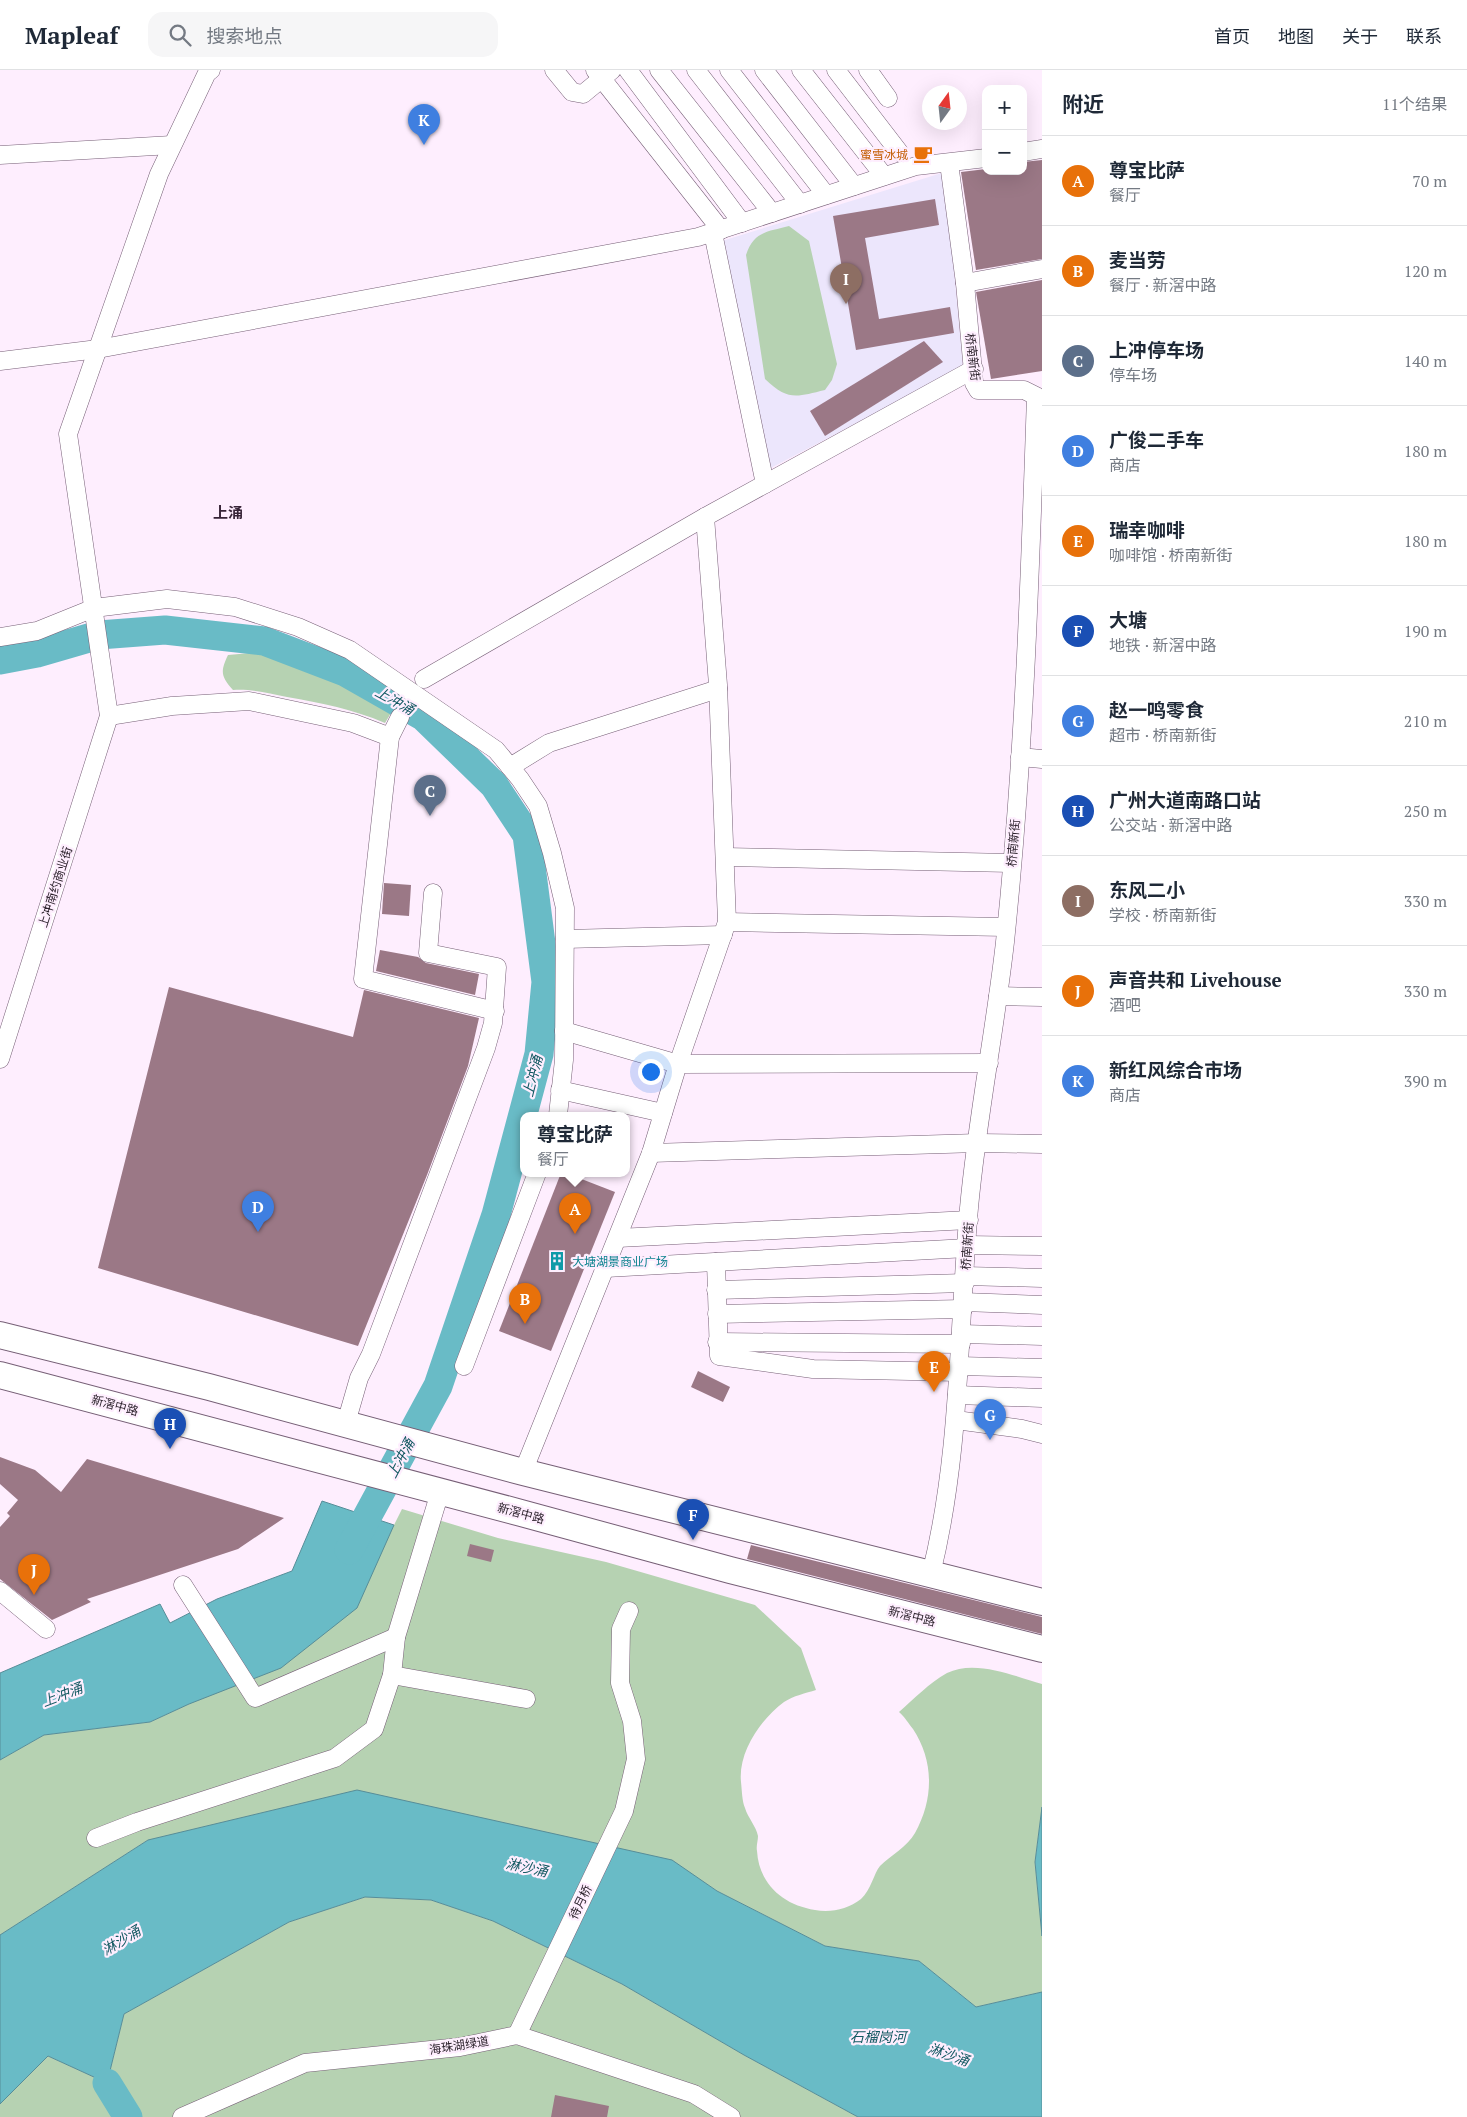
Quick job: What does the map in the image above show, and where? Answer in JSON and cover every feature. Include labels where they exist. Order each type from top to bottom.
[{"type":"highway","points":[[0,1335],[354,1425],[523,1472],[1042,1602]]},
{"type":"highway","name":"新滘中路","points":[[0,1374],[730,1570],[1042,1649]]},
{"type":"street","points":[[554,70],[572,92],[583,94],[603,73],[717,231],[765,484]]},
{"type":"street","points":[[628,70],[742,223]]},
{"type":"street","points":[[659,70],[772,213]]},
{"type":"street","points":[[696,70],[800,204]]},
{"type":"street","points":[[729,70],[826,195]]},
{"type":"street","points":[[764,70],[854,186]]},
{"type":"street","points":[[801,70],[884,176]]},
{"type":"street","points":[[836,70],[899,152]]},
{"type":"street","points":[[868,70],[888,98]]},
{"type":"street","points":[[205,71],[159,174],[68,434],[109,716],[172,706],[249,701],[353,723],[390,737]]},
{"type":"street","points":[[0,155],[172,145]]},
{"type":"street","points":[[1027,151],[1042,149]]},
{"type":"street","points":[[0,361],[98,349],[698,237],[916,166],[982,159]]},
{"type":"street","name":"桥南新街","points":[[931,1574],[938,1547],[956,1420],[969,1220],[1006,927],[1027,666],[1036,396],[1024,390],[978,390],[974,382],[965,283],[949,163]]},
{"type":"street","points":[[965,283],[1042,269]]},
{"type":"street","points":[[424,679],[705,517],[974,369]]},
{"type":"street","points":[[523,1472],[651,1153],[678,1064],[725,929],[725,857],[718,689],[705,517]]},
{"type":"street","points":[[0,637],[37,631],[94,608],[167,599],[235,607],[298,627],[350,650],[496,750],[538,806],[552,853],[565,908],[564,1060],[558,1112]]},
{"type":"street","points":[[510,767],[549,743],[718,689]]},
{"type":"street","name":"上冲南约商业街","points":[[1,1055],[109,716]]},
{"type":"street","points":[[400,718],[390,737],[364,979],[495,1010]]},
{"type":"street","points":[[1020,757],[1042,759]]},
{"type":"street","points":[[725,857],[1011,863]]},
{"type":"street","points":[[354,1425],[359,1378],[370,1354],[486,1048],[495,1010],[497,967],[428,953],[433,893]]},
{"type":"street","points":[[565,939],[725,929],[1006,927]]},
{"type":"street","points":[[998,996],[1042,997]]},
{"type":"street","points":[[564,1030],[678,1064],[989,1063]]},
{"type":"street","points":[[560,1090],[664,1113]]},
{"type":"street","points":[[651,1153],[978,1143],[1042,1144]]},
{"type":"street","points":[[464,1366],[535,1177]]},
{"type":"street","points":[[618,1238],[969,1220]]},
{"type":"street","points":[[606,1268],[967,1246],[1042,1246]]},
{"type":"street","points":[[716,1262],[717,1342],[719,1356],[813,1368],[1042,1368]]},
{"type":"street","points":[[716,1290],[1042,1278]]},
{"type":"street","points":[[717,1314],[963,1305],[1042,1305]]},
{"type":"street","points":[[717,1342],[961,1339],[1042,1336]]},
{"type":"street","points":[[957,1395],[1042,1398]]},
{"type":"street","points":[[956,1420],[1037,1432]]},
{"type":"street","points":[[96,1838],[137,1822],[335,1758],[374,1729],[392,1675],[396,1637],[428,1489]]},
{"type":"street","points":[[185,1588],[255,1698],[396,1637]]},
{"type":"street","points":[[0,1591],[46,1630]]},
{"type":"street","name":"待月桥","points":[[517,2035],[624,1811],[636,1759],[632,1721],[620,1683],[621,1629],[629,1611]]},
{"type":"street","points":[[392,1675],[526,1699]]},
{"type":"street","points":[[517,2035],[694,2094],[731,2117]]},
{"type":"street","name":"海珠湖绿道","points":[[182,2117],[305,2063],[460,2047],[517,2035]]},
{"type":"shaded area","points":[[945,172],[963,367],[767,470],[722,241]]},
{"type":"green space","points":[[789,226],[809,241],[837,364],[832,380],[825,390],[799,395],[786,394],[765,379],[746,255],[749,247],[757,237],[768,231]]},
{"type":"green space","points":[[260,652],[353,685],[394,708],[385,723],[349,710],[325,704],[247,690],[233,690],[223,674],[228,655]]},
{"type":"green space","points":[[402,1509],[498,1538],[606,1562],[755,1605],[801,1648],[816,1690],[784,1702],[767,1717],[747,1748],[743,1759],[741,1782],[744,1805],[758,1836],[757,1849],[762,1873],[768,1883],[783,1898],[803,1907],[821,1911],[833,1910],[845,1908],[861,1899],[880,1866],[903,1847],[915,1833],[926,1807],[929,1780],[928,1767],[920,1741],[899,1712],[934,1681],[958,1669],[982,1668],[995,1670],[1042,1684],[1042,1807],[1035,1862],[1042,1936],[1042,1992],[976,2007],[919,1961],[825,1946],[717,1891],[671,1860],[148,1840],[0,1935],[0,1760],[44,1735],[150,1722],[189,1704],[386,1541]]},
{"type":"green space","points":[[365,1897],[431,1900],[493,1921],[622,1984],[744,2055],[858,2117],[0,2117],[0,2104],[48,2056],[107,2083],[124,2014],[289,1922]]},
{"type":"water","points":[[322,1501],[394,1525],[357,1608],[281,1668],[189,1704],[150,1722],[44,1735],[0,1760],[0,1673],[160,1604],[170,1623],[217,1599],[292,1571]]},
{"type":"water","name":"石榴岗河","points":[[357,1790],[672,1860],[717,1891],[825,1946],[919,1961],[976,2007],[1042,1992],[1042,2117],[858,2117],[744,2055],[622,1984],[493,1921],[431,1900],[365,1897],[289,1922],[124,2014],[107,2083],[48,2056],[0,2104],[0,1935],[148,1840]]},
{"type":"water","points":[[1042,1807],[1042,1936],[1035,1862]]},
{"type":"building","points":[[1042,160],[1042,259],[976,270],[961,172],[982,169],[982,175],[1027,175],[1027,162]]},
{"type":"building","points":[[935,199],[939,225],[865,238],[879,319],[950,307],[954,333],[856,350],[833,216]]},
{"type":"building","points":[[1042,280],[1042,371],[991,379],[976,292]]},
{"type":"building","points":[[924,341],[943,362],[825,436],[810,411]]},
{"type":"building","points":[[384,883],[411,885],[409,916],[382,914]]},
{"type":"building","points":[[380,950],[418,957],[426,963],[479,974],[475,995],[376,971]]},
{"type":"building","points":[[169,987],[353,1037],[364,990],[479,1018],[468,1066],[427,1175],[358,1346],[98,1268]]},
{"type":"building","name":"大塘湖景商业广场","points":[[559,1177],[576,1177],[615,1192],[551,1351],[499,1331]]},
{"type":"building","points":[[698,1371],[730,1387],[723,1402],[691,1387]]},
{"type":"building","points":[[0,1457],[35,1470],[61,1492],[87,1459],[284,1518],[238,1549],[87,1599],[91,1602],[52,1620],[0,1579],[0,1527],[10,1516],[7,1513],[18,1500],[0,1484]]},
{"type":"building","points":[[470,1544],[494,1550],[491,1562],[467,1556]]},
{"type":"building","points":[[751,1545],[1042,1617],[1042,1634],[747,1559]]},
{"type":"building","points":[[555,2095],[609,2106],[607,2117],[551,2117]]},
{"type":"waterway","name":"上冲涌","points":[[0,660],[37,653],[99,635],[165,630],[264,641],[345,672],[424,717],[494,785],[527,835],[546,982],[539,1054],[524,1112]]},
{"type":"waterway","name":"上冲涌","points":[[349,1550],[438,1386],[496,1215],[520,1125]]},
{"type":"waterway","points":[[107,2083],[128,2117]]},
{"type":"place","name":"新红风综合市场","points":[[424,145]]},
{"type":"place","name":"蜜雪冰城","points":[[923,154]]},
{"type":"place","name":"东风二小","points":[[846,304]]},
{"type":"place","name":"上冲停车场","points":[[430,816]]},
{"type":"place","name":"广俊二手车","points":[[258,1232]]},
{"type":"place","name":"尊宝比萨","points":[[575,1234]]},
{"type":"place","name":"大塘湖景商业广场","points":[[557,1261]]},
{"type":"place","name":"麦当劳","points":[[525,1324]]},
{"type":"place","name":"瑞幸咖啡","points":[[934,1392]]},
{"type":"place","name":"赵一鸣零食","points":[[990,1440]]},
{"type":"place","name":"广州大道南路口站","points":[[170,1449]]},
{"type":"place","name":"大塘","points":[[693,1540]]},
{"type":"place","name":"声音共和 Livehouse","points":[[34,1595]]},
{"type":"district","name":"上涌","points":[[228,512]]},
{"type":"water label","name":"淋沙涌","points":[[527,1867]]},
{"type":"water label","name":"淋沙涌","points":[[121,1940]]},
{"type":"water label","name":"淋沙涌","points":[[949,2054]]}]
